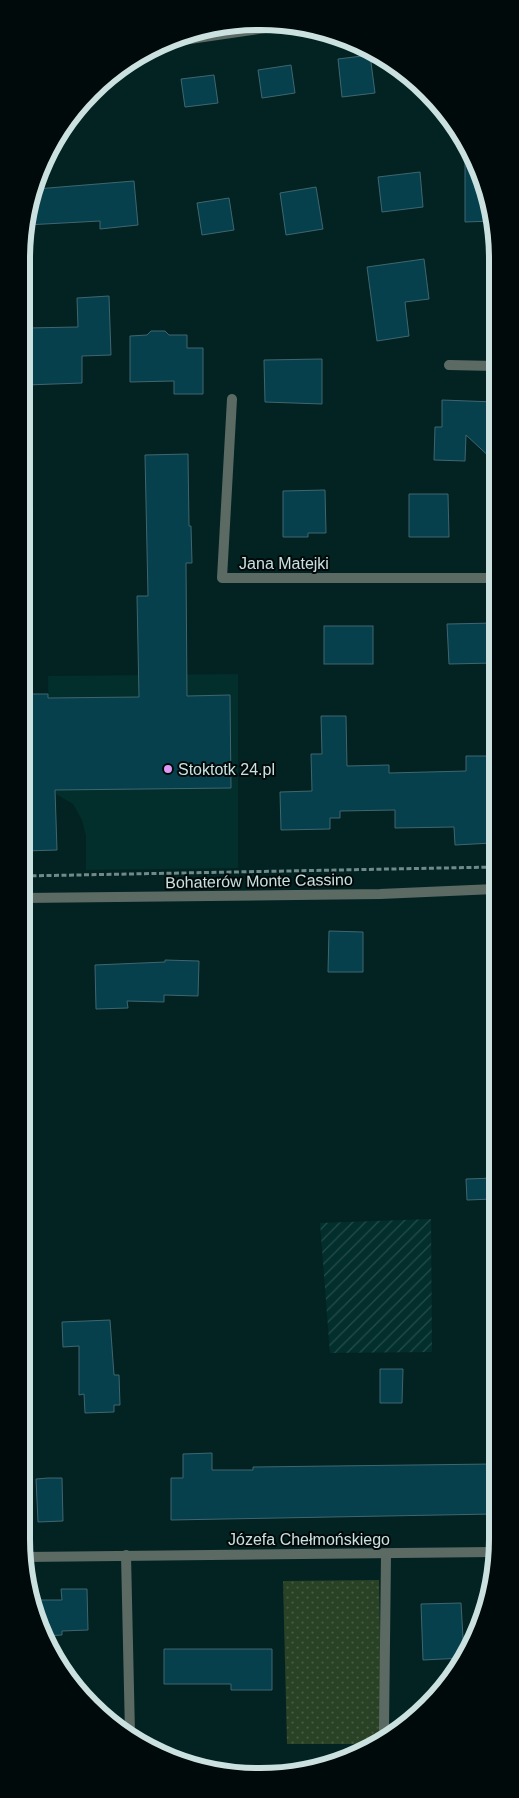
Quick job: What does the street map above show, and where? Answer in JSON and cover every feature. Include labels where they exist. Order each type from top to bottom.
[{"type":"street","points":[[204,37],[252,30]]},
{"type":"street","points":[[449,365],[489,366]]},
{"type":"street","name":"Jana Matejki","points":[[232,399],[222,578],[489,578]]},
{"type":"street","name":"Bohaterów Monte Cassino","points":[[30,898],[380,894],[489,889]]},
{"type":"street","name":"Józefa Chełmońskiego","points":[[30,1557],[489,1552]]},
{"type":"street","points":[[384,1731],[386,1554]]},
{"type":"street","points":[[126,1555],[130,1728]]},
{"type":"path","points":[[30,876],[489,867]]},
{"type":"shaded area","points":[[238,674],[238,868],[86,870],[86,836],[82,820],[73,804],[56,794],[50,794],[48,676]]},
{"type":"shaded area","points":[[431,1219],[432,1352],[330,1353],[320,1223]]},
{"type":"shaded area","points":[[379,1580],[382,1732],[361,1744],[287,1744],[283,1581]]},
{"type":"building","points":[[364,56],[371,59],[375,93],[342,97],[338,59]]},
{"type":"building","points":[[291,65],[295,93],[262,98],[258,70]]},
{"type":"building","points":[[214,75],[218,103],[185,107],[181,79]]},
{"type":"building","points":[[465,158],[477,186],[486,221],[465,222]]},
{"type":"building","points":[[420,172],[423,207],[382,212],[378,177]]},
{"type":"building","points":[[134,181],[138,225],[100,229],[100,221],[33,225],[41,189]]},
{"type":"building","points":[[316,187],[323,229],[286,235],[280,193]]},
{"type":"building","points":[[229,198],[234,230],[202,235],[197,203]]},
{"type":"building","points":[[424,259],[429,299],[405,302],[409,336],[377,341],[367,267]]},
{"type":"building","points":[[109,296],[111,355],[82,356],[82,383],[30,385],[30,328],[78,327],[77,298]]},
{"type":"building","points":[[151,331],[165,331],[169,335],[187,335],[187,348],[203,348],[203,394],[174,394],[174,381],[130,382],[130,336],[147,335]]},
{"type":"building","points":[[322,359],[322,404],[265,402],[264,360]]},
{"type":"building","points":[[442,400],[489,402],[489,456],[466,435],[465,461],[434,460],[435,427],[442,427]]},
{"type":"building","points":[[188,454],[189,526],[191,526],[192,563],[186,563],[187,696],[230,695],[231,788],[55,790],[57,850],[30,851],[30,694],[48,694],[48,698],[139,697],[137,596],[148,596],[145,455]]},
{"type":"building","points":[[325,490],[326,533],[308,533],[308,537],[283,537],[283,491]]},
{"type":"building","points":[[409,494],[448,494],[449,537],[409,537]]},
{"type":"building","points":[[489,623],[489,663],[449,664],[447,624]]},
{"type":"building","points":[[324,626],[373,626],[373,664],[324,664]]},
{"type":"building","points":[[321,716],[346,716],[347,766],[389,765],[389,773],[466,771],[466,756],[489,756],[489,843],[455,845],[454,827],[395,828],[395,810],[340,811],[340,818],[330,818],[330,829],[281,830],[280,792],[312,791],[311,754],[322,754]]},
{"type":"building","points":[[329,931],[363,932],[363,972],[328,972]]},
{"type":"building","points":[[165,960],[199,961],[198,996],[164,995],[164,1002],[127,1001],[128,1008],[96,1009],[95,965],[165,962]]},
{"type":"building","points":[[489,1178],[489,1199],[467,1200],[466,1179]]},
{"type":"building","points":[[110,1320],[114,1375],[119,1375],[120,1405],[114,1405],[114,1412],[85,1413],[84,1394],[79,1395],[79,1346],[63,1347],[62,1322]]},
{"type":"building","points":[[380,1369],[403,1369],[402,1403],[380,1403]]},
{"type":"building","points":[[212,1453],[212,1470],[253,1470],[253,1467],[489,1464],[489,1514],[171,1520],[171,1478],[183,1478],[183,1454]]},
{"type":"building","points":[[62,1478],[63,1521],[38,1522],[36,1479]]},
{"type":"building","points":[[61,1589],[87,1589],[88,1630],[62,1631],[62,1635],[52,1636],[39,1600],[62,1600]]},
{"type":"building","points":[[461,1603],[463,1643],[455,1658],[423,1660],[421,1604]]},
{"type":"building","points":[[164,1649],[272,1649],[272,1690],[231,1690],[231,1684],[164,1684]]},
{"type":"place","name":"Stoktotk 24.pl","points":[[168,769]]}]
